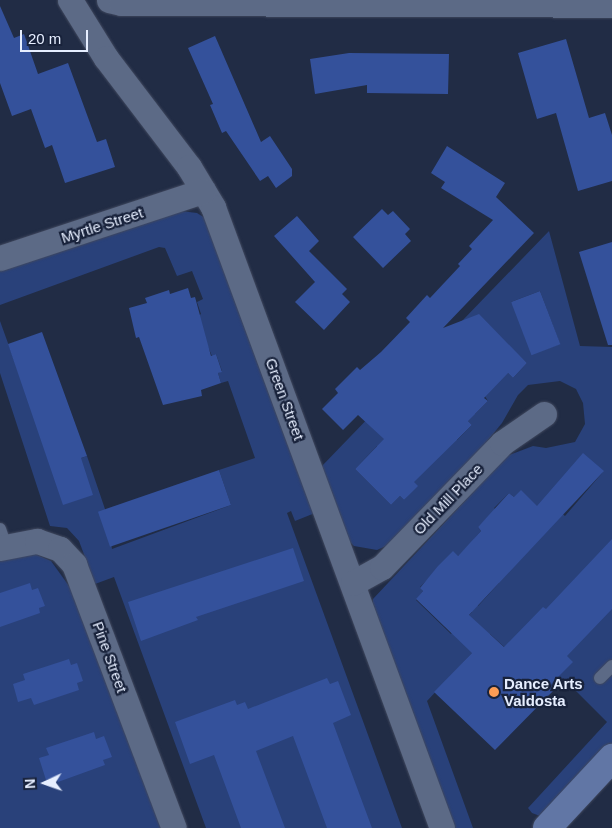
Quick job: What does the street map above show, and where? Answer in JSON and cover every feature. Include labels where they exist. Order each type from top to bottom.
[{"type":"street","name":"Green Street","points":[[70,0],[106,58],[213,207],[246,290],[442,828]]},
{"type":"street","points":[[109,0],[121,3],[612,5]]},
{"type":"street","name":"Myrtle Street","points":[[0,258],[203,191]]},
{"type":"street","name":"Old Mill Place","points":[[353,583],[382,567],[502,443],[544,414]]},
{"type":"street","name":"Pine Street","points":[[2,541],[37,541],[60,549],[74,564],[174,828]]},
{"type":"street","points":[[547,828],[612,758]]},
{"type":"lane","points":[[600,678],[612,666]]},
{"type":"shaded area","points":[[181,211],[197,213],[208,220],[315,513],[295,521],[291,511],[287,513],[402,828],[206,828],[114,577],[95,584],[79,541],[67,528],[50,526],[0,373],[0,321],[53,468],[87,456],[106,512],[112,549],[231,505],[219,470],[255,458],[228,381],[221,383],[218,373],[222,371],[216,354],[212,356],[208,347],[198,316],[201,314],[197,302],[203,299],[192,271],[177,276],[165,248],[159,247],[0,305],[0,270]]},
{"type":"shaded area","points":[[549,231],[580,346],[612,347],[612,747],[540,816],[532,813],[528,808],[607,722],[563,678],[553,691],[490,634],[427,701],[473,828],[451,828],[372,605],[373,599],[507,456],[533,446],[546,448],[575,442],[585,424],[583,403],[576,389],[560,381],[528,385],[518,395],[502,423],[484,445],[386,546],[377,550],[354,546],[347,539],[321,467]],"holes":[[[540,291],[560,344],[541,351],[511,302]],[[487,323],[527,363],[513,378],[508,373]],[[457,353],[488,401],[475,414]],[[432,385],[472,425],[457,440]],[[377,446],[417,486],[404,500],[400,496],[391,505],[355,469]],[[603,472],[565,516],[551,504]],[[509,493],[514,497],[533,545],[494,508]],[[491,514],[508,571],[474,539],[481,531],[478,527]],[[465,549],[499,583],[478,606],[458,556]],[[433,574],[472,612],[451,634],[416,600],[423,591],[420,587]]]},
{"type":"shaded area","points":[[15,552],[35,554],[51,561],[74,593],[161,828],[0,828],[0,558]]},
{"type":"building","points":[[0,6],[14,38],[24,34],[38,74],[68,63],[97,142],[106,139],[115,167],[65,183],[52,145],[45,148],[31,109],[12,116],[0,83]]},
{"type":"building","points":[[215,36],[261,142],[270,136],[292,169],[292,176],[276,188],[268,176],[260,181],[226,131],[222,133],[210,105],[213,104],[188,48]]},
{"type":"building","points":[[566,39],[589,118],[605,113],[612,135],[612,181],[578,191],[556,113],[537,119],[518,53]]},
{"type":"building","points":[[349,53],[449,54],[448,94],[367,93],[367,85],[315,94],[310,59]]},
{"type":"building","points":[[447,146],[505,183],[496,197],[534,233],[443,328],[479,314],[527,363],[513,378],[508,373],[484,398],[488,401],[468,421],[472,425],[414,482],[418,486],[404,500],[400,496],[391,505],[355,469],[384,439],[358,415],[343,430],[322,409],[338,393],[335,389],[357,367],[360,370],[381,352],[410,322],[406,318],[427,295],[430,298],[460,266],[458,264],[472,249],[469,246],[493,220],[441,188],[445,182],[431,173]]},
{"type":"building","points":[[382,209],[388,215],[393,211],[410,229],[405,234],[411,241],[383,268],[353,237]]},
{"type":"building","points":[[297,216],[319,241],[309,251],[347,289],[342,294],[350,302],[324,330],[295,302],[315,282],[274,236]]},
{"type":"building","points":[[612,242],[612,345],[608,345],[579,252]]},
{"type":"building","points":[[188,288],[191,298],[195,297],[211,356],[216,354],[222,372],[218,373],[221,383],[201,390],[202,396],[163,405],[139,337],[136,338],[129,308],[147,303],[145,298],[169,290],[170,294]]},
{"type":"building","points":[[540,291],[560,344],[531,355],[511,302]]},
{"type":"building","points":[[42,332],[87,456],[81,458],[93,495],[63,505],[8,344]]},
{"type":"building","points":[[583,453],[604,471],[469,615],[504,647],[543,607],[546,609],[612,539],[612,609],[567,656],[573,662],[548,687],[553,691],[495,750],[434,692],[472,653],[416,599],[423,591],[420,588],[438,566],[453,551],[458,556],[481,531],[478,527],[509,493],[514,497],[521,490],[537,506]]},
{"type":"building","points":[[219,470],[231,505],[110,547],[98,512]]},
{"type":"building","points":[[293,548],[304,581],[196,617],[198,620],[141,641],[128,602]]},
{"type":"building","points":[[30,583],[32,590],[38,588],[45,606],[39,608],[40,613],[0,627],[0,593]]},
{"type":"building","points":[[69,659],[71,665],[77,663],[83,681],[77,683],[79,690],[34,705],[31,698],[18,702],[13,684],[25,680],[23,674]]},
{"type":"building","points":[[327,678],[330,684],[338,681],[351,715],[333,723],[372,828],[327,828],[293,736],[256,751],[285,828],[241,828],[214,755],[190,764],[175,722],[235,700],[237,705],[245,702],[248,709]]},
{"type":"building","points":[[94,732],[96,739],[104,736],[112,757],[103,760],[105,765],[58,782],[56,777],[46,780],[39,758],[49,755],[46,748]]},
{"type":"place","name":"Dance Arts Valdosta","points":[[494,692]]}]
